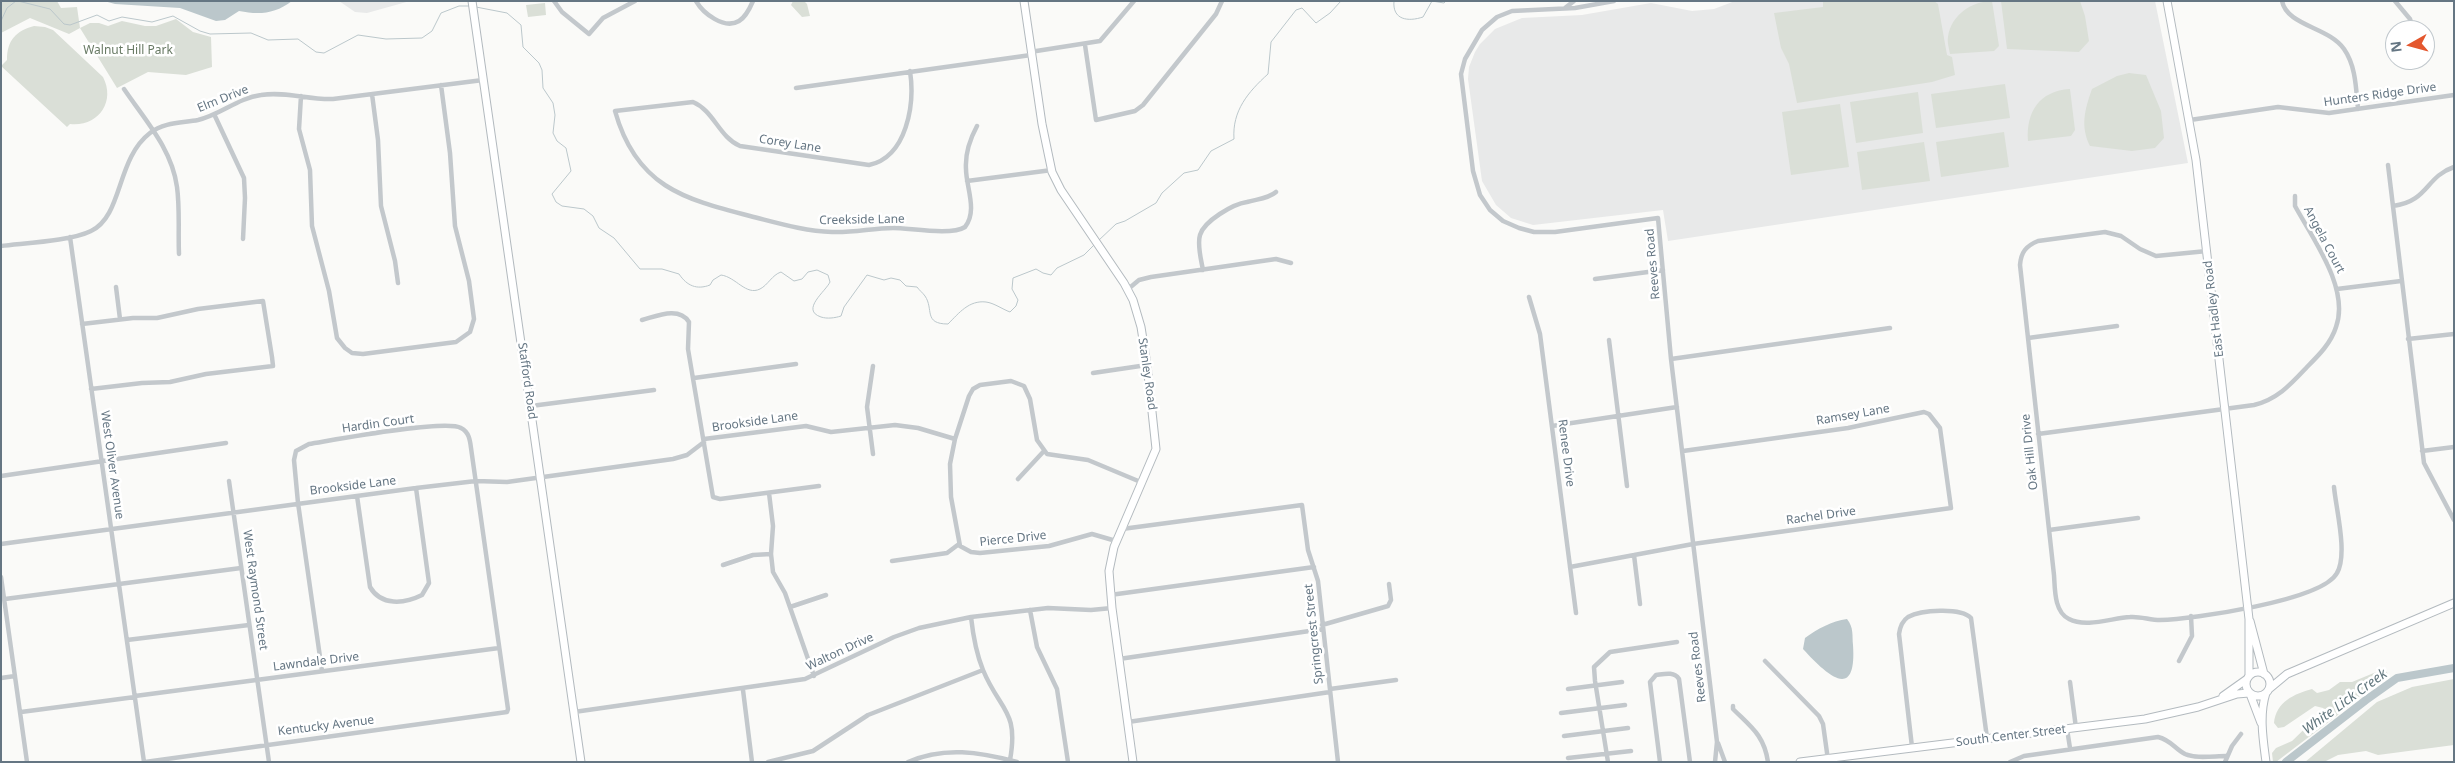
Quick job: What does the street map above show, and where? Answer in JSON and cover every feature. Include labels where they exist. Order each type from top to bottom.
[{"type":"street","name":"Stafford Road","points":[[472,1],[581,762]]},
{"type":"street","points":[[554,1],[562,12],[589,34],[603,18],[635,1]]},
{"type":"street","points":[[696,1],[703,10],[714,18],[731,23],[740,20],[753,1]]},
{"type":"street","name":"Stanley Road","points":[[1024,1],[1047,155],[1052,170],[1062,190],[1127,290],[1136,310],[1147,365],[1156,449],[1143,483],[1116,541],[1109,571],[1110,595],[1133,762]]},
{"type":"street","points":[[796,88],[1085,45],[1104,39],[1134,1]]},
{"type":"street","points":[[1085,45],[1096,120],[1139,109],[1216,14],[1222,1]]},
{"type":"street","points":[[1564,8],[1574,1]]},
{"type":"street","name":"Reeves Road","points":[[1614,1],[1564,8],[1512,11],[1497,17],[1482,30],[1473,42],[1465,59],[1461,85],[1476,184],[1490,210],[1503,221],[1534,232],[1555,232],[1658,218],[1671,359],[1717,742],[1715,762]]},
{"type":"street","name":"East Hadley Road","points":[[2167,1],[2190,120],[2207,251],[2248,608],[2251,661],[2248,677]]},
{"type":"street","points":[[2282,1],[2290,16],[2331,36],[2345,50],[2352,65],[2358,108]]},
{"type":"street","points":[[2395,1],[2410,20]]},
{"type":"street","name":"Corey Lane","points":[[615,111],[693,102],[702,107],[726,137],[740,146],[869,165],[886,159],[899,142],[912,103],[910,72]]},
{"type":"street","name":"Elm Drive","points":[[1,246],[70,237],[91,231],[107,219],[130,156],[153,131],[161,126],[196,120],[214,114],[239,101],[260,95],[283,93],[322,99],[483,80]]},
{"type":"street","points":[[301,96],[299,130],[310,170],[312,226],[329,291],[337,338],[345,348],[360,354],[460,341],[473,328],[474,319],[470,281],[455,226],[450,153],[441,86]]},
{"type":"street","points":[[124,89],[166,151],[176,180],[179,254]]},
{"type":"street","points":[[372,94],[378,140],[381,206],[395,260],[398,283]]},
{"type":"street","name":"Hunters Ridge Drive","points":[[2190,120],[2278,107],[2320,114],[2454,95]]},
{"type":"street","name":"Creekside Lane","points":[[615,111],[625,140],[635,157],[653,176],[673,191],[696,202],[801,229],[838,232],[892,228],[958,230],[965,227],[971,217],[967,181]]},
{"type":"street","points":[[214,114],[244,178],[243,239]]},
{"type":"street","points":[[977,126],[967,154],[967,181],[1052,170]]},
{"type":"street","points":[[2388,165],[2424,463],[2454,520]]},
{"type":"street","points":[[2393,206],[2416,200],[2435,178],[2454,167]]},
{"type":"street","points":[[1203,270],[1199,240],[1205,226],[1238,204],[1271,197],[1276,192]]},
{"type":"street","name":"Angela Court","points":[[2038,434],[2262,403],[2280,394],[2323,350],[2338,324],[2340,308],[2337,289],[2296,206],[2295,196]]},
{"type":"street","name":"Oak Hill Drive","points":[[2191,616],[2159,620],[2130,616],[2082,622],[2068,619],[2058,604],[2038,434],[2021,259],[2026,248],[2038,241],[2105,232],[2121,236],[2140,249],[2156,256],[2207,251]]},
{"type":"street","name":"West Oliver Avenue","points":[[70,237],[145,762]]},
{"type":"street","points":[[1127,290],[1145,278],[1276,260],[1291,262]]},
{"type":"street","points":[[1595,279],[1663,270]]},
{"type":"street","points":[[2337,289],[2401,281]]},
{"type":"street","points":[[116,287],[120,319]]},
{"type":"street","name":"Renee Drive","points":[[1529,297],[1540,334],[1576,613]]},
{"type":"street","points":[[82,324],[120,319],[157,318],[198,309],[263,301],[273,366],[206,374],[170,382],[91,389]]},
{"type":"street","points":[[642,320],[676,313],[687,318],[690,329],[688,349],[714,499],[818,486]]},
{"type":"street","points":[[2028,338],[2117,326]]},
{"type":"street","points":[[1671,359],[1890,328]]},
{"type":"street","points":[[2408,339],[2454,334]]},
{"type":"street","points":[[1609,340],[1627,486]]},
{"type":"street","points":[[694,378],[796,364]]},
{"type":"street","points":[[1093,373],[1147,365]]},
{"type":"street","points":[[873,366],[867,399],[873,454]]},
{"type":"street","points":[[892,561],[947,553],[959,544],[950,485],[950,464],[955,439],[968,396],[973,388],[980,385],[1011,381],[1027,389],[1037,440],[1044,451],[1056,457],[1088,460],[1143,483]]},
{"type":"street","points":[[531,406],[654,390]]},
{"type":"street","points":[[1552,426],[1677,407]]},
{"type":"street","name":"Ramsey Lane","points":[[1683,451],[1848,428],[1924,412],[1929,414],[1940,428],[1951,508]]},
{"type":"street","name":"Hardin Court","points":[[298,503],[294,460],[299,448],[309,444],[401,430],[450,425],[464,430],[470,439],[476,481]]},
{"type":"street","name":"Brookside Lane","points":[[1,544],[416,488],[476,481],[507,482],[673,459],[687,455],[704,441],[806,426],[831,432],[895,425],[911,426],[955,439]]},
{"type":"street","points":[[1,476],[226,443]]},
{"type":"street","points":[[2422,450],[2454,447]]},
{"type":"street","points":[[1018,479],[1044,451]]},
{"type":"street","name":"West Raymond Street","points":[[229,480],[268,762]]},
{"type":"street","points":[[476,481],[499,648]]},
{"type":"street","points":[[2179,661],[2192,636],[2191,616],[2275,603],[2322,586],[2337,574],[2342,553],[2334,487]]},
{"type":"street","points":[[357,496],[370,587],[378,598],[383,601],[398,601],[422,595],[429,583],[416,488]]},
{"type":"street","points":[[769,493],[773,526],[771,554],[773,572],[790,607],[814,676]]},
{"type":"street","points":[[298,503],[322,672]]},
{"type":"street","name":"Springcrest Street","points":[[1122,529],[1302,505],[1308,550],[1318,581],[1338,762]]},
{"type":"street","name":"Rachel Drive","points":[[1570,567],[1693,544],[1951,508]]},
{"type":"street","points":[[2049,530],[2138,518]]},
{"type":"street","name":"Pierce Drive","points":[[959,544],[971,552],[980,553],[1049,546],[1092,534],[1116,541]]},
{"type":"street","points":[[723,565],[753,555],[771,554]]},
{"type":"street","points":[[1634,555],[1640,604]]},
{"type":"street","points":[[1110,595],[1314,567]]},
{"type":"street","points":[[5,600],[242,568]]},
{"type":"street","points":[[1,576],[5,600],[4,610],[21,712],[27,762]]},
{"type":"street","points":[[1119,659],[1323,627],[1388,606],[1391,600],[1389,584]]},
{"type":"street","points":[[790,607],[826,595]]},
{"type":"street","points":[[2250,694],[2257,696],[2268,691],[2287,674],[2454,603]]},
{"type":"street","name":"Walton Drive","points":[[574,712],[794,682],[814,676],[894,637],[919,628],[971,617],[1058,608],[1091,610],[1112,608]]},
{"type":"street","points":[[1030,610],[1037,647],[1057,689],[1068,762]]},
{"type":"street","points":[[1912,747],[1900,628],[1910,616],[1936,612],[1958,610],[1971,618],[1987,738]]},
{"type":"street","points":[[971,617],[974,640],[983,670],[1011,720],[1014,737],[1010,760]]},
{"type":"street","name":"East Hadley Road","points":[[2249,619],[2265,675]]},
{"type":"street","points":[[127,640],[249,625]]},
{"type":"street","points":[[1608,762],[1594,668],[1610,652],[1677,642]]},
{"type":"street","name":"Lawndale Drive","points":[[21,712],[499,648]]},
{"type":"street","name":"Kentucky Avenue","points":[[145,762],[266,744],[503,714],[508,709],[499,648]]},
{"type":"street","points":[[1765,661],[1819,716],[1824,728],[1828,760]]},
{"type":"street","points":[[768,762],[813,751],[868,715],[983,670]]},
{"type":"street","points":[[2262,728],[2246,686],[2248,677],[2256,672],[2265,675],[2287,674]]},
{"type":"street","points":[[1660,762],[1650,682],[1656,675],[1671,673],[1675,674],[1679,679],[1690,762]]},
{"type":"street","points":[[2265,675],[2269,682],[2263,704],[2262,728],[2266,762]]},
{"type":"street","points":[[1,678],[15,676]]},
{"type":"street","name":"South Center Street","points":[[2220,699],[2248,677]]},
{"type":"street","points":[[1128,722],[1396,680]]},
{"type":"street","points":[[1568,689],[1622,682]]},
{"type":"street","points":[[2070,682],[2076,728]]},
{"type":"street","points":[[743,690],[752,762]]},
{"type":"street","name":"South Center Street","points":[[1800,762],[2076,728],[2176,713],[2220,699],[2250,694]]},
{"type":"street","points":[[1561,713],[1625,705]]},
{"type":"street","points":[[1733,706],[1762,739],[1766,746],[1768,762]]},
{"type":"street","points":[[1564,736],[1628,728]]},
{"type":"street","points":[[2067,729],[2070,748]]},
{"type":"street","points":[[2010,762],[2024,756],[2070,748],[2158,737],[2170,741],[2184,754],[2225,759],[2241,734]]},
{"type":"street","name":"Reeves Road","points":[[1717,742],[1725,762]]},
{"type":"street","points":[[908,762],[950,751],[969,752],[1017,762]]},
{"type":"street","points":[[1568,758],[1631,751]]},
{"type":"shaded area","points":[[104,1],[292,1],[273,11],[253,13],[239,11],[225,20],[216,21],[180,8],[115,4]]},
{"type":"shaded area","points":[[339,1],[410,1],[367,13],[355,12]]},
{"type":"shaded area","points":[[1735,1],[2155,1],[2188,163],[1668,241],[1663,210],[1533,225],[1511,218],[1496,205],[1482,181],[1468,79],[1469,67],[1475,52],[1495,29],[1522,18],[1582,15],[1651,3],[1692,11],[1714,9]]},
{"type":"shaded area","points":[[1847,619],[1851,625],[1852,632],[1853,663],[1850,674],[1845,679],[1830,674],[1803,649],[1805,638],[1830,624]]},
{"type":"green space","points":[[1,1],[57,1],[61,8],[77,7],[80,28],[69,34],[30,18],[1,33]]},
{"type":"green space","points":[[793,1],[804,1],[807,4],[810,16],[802,17],[791,5]]},
{"type":"green space","points":[[1823,1],[1934,1],[1938,4],[1947,55],[1952,57],[1955,75],[1932,82],[1797,103],[1789,64],[1781,48],[1774,13],[1823,7]]},
{"type":"green space","points":[[1992,1],[1999,46],[1994,51],[1950,54],[1948,37],[1953,22],[1970,7]]},
{"type":"green space","points":[[2001,1],[2080,1],[2085,16],[2089,41],[2079,52],[2007,49]]},
{"type":"green space","points":[[545,3],[546,15],[528,17],[526,5]]},
{"type":"green space","name":"Walnut Hill Park","points":[[176,19],[193,32],[211,37],[212,67],[186,75],[148,72],[117,88],[80,28],[90,23],[108,26],[122,21],[145,26],[156,26]]},
{"type":"green space","points":[[34,26],[53,30],[103,77],[107,95],[106,104],[96,117],[80,124],[70,124],[67,127],[1,66],[7,60],[7,53],[14,37]]},
{"type":"green space","points":[[2129,73],[2146,75],[2161,111],[2164,138],[2155,148],[2132,151],[2090,146],[2084,124],[2087,104],[2092,89],[2117,76]]},
{"type":"green space","points":[[2005,84],[2010,118],[1936,128],[1931,94]]},
{"type":"green space","points":[[2070,89],[2075,130],[2071,136],[2028,141],[2029,121],[2037,105],[2050,94]]},
{"type":"green space","points":[[1918,92],[1923,133],[1856,143],[1850,102]]},
{"type":"green space","points":[[1840,104],[1849,167],[1791,175],[1782,112]]},
{"type":"green space","points":[[2004,132],[2009,167],[1941,177],[1936,142]]},
{"type":"green space","points":[[1924,142],[1930,181],[1862,190],[1857,152]]},
{"type":"green space","points":[[2385,670],[2389,675],[2361,694],[2356,701],[2276,762],[2273,762],[2272,753],[2276,748],[2292,741],[2323,711],[2323,708],[2315,706],[2284,727],[2278,728],[2274,723],[2275,716],[2282,704],[2299,693],[2312,689],[2317,693],[2329,690],[2340,682],[2352,682]]},
{"type":"green space","points":[[2454,679],[2454,745],[2378,755],[2366,751],[2338,755],[2324,762],[2305,762],[2377,702],[2412,687]]},
{"type":"waterway","points":[[1,21],[7,8],[16,1]]},
{"type":"waterway","points":[[18,1],[50,9],[64,24],[70,25],[97,15],[109,21],[122,17],[152,22],[173,16],[200,31],[210,34],[251,33],[268,40],[298,39],[316,52],[324,53],[358,35],[386,39],[422,38],[432,31],[441,13],[459,6],[470,6]]},
{"type":"waterway","points":[[1098,241],[1116,224],[1125,221],[1156,203],[1162,193],[1184,173],[1198,170],[1211,151],[1234,139],[1236,120],[1243,103],[1268,74],[1271,42],[1296,10],[1302,8],[1316,23],[1330,13],[1341,1]]},
{"type":"waterway","points":[[1394,1],[1394,7],[1398,16],[1407,19],[1423,17],[1432,1],[1444,3],[1446,1]]},
{"type":"waterway","points":[[476,7],[507,13],[521,25],[523,47],[539,63],[542,70],[543,88],[553,103],[555,115],[553,133],[557,141],[566,148],[571,171],[552,194],[556,202],[562,206],[584,209],[593,216],[599,228],[614,238],[640,269],[662,269],[679,274],[689,284],[697,287],[710,285],[713,280],[721,275],[750,290],[760,289],[781,272],[794,281],[802,279],[808,272],[817,270],[828,275],[830,282],[816,300],[813,310],[815,314],[828,318],[841,316],[844,307],[867,275],[884,280],[891,278],[900,280],[906,286],[917,287],[928,301],[932,319],[948,324],[965,308],[974,303],[986,302],[1010,312],[1016,306],[1018,300],[1012,289],[1013,278],[1036,269],[1051,275],[1057,268],[1084,255],[1095,244]]},
{"type":"waterway","name":"White Lick Creek","points":[[2286,762],[2397,678],[2454,668]]}]
